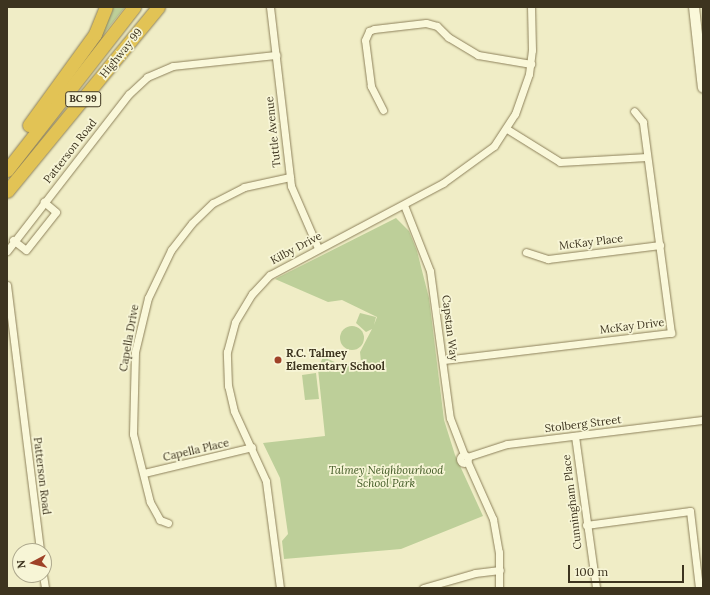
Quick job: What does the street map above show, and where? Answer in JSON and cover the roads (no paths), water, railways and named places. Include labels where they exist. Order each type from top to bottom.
[{"type":"highway","points":[[7,156],[95,34],[106,7]]},
{"type":"highway","name":"Highway 99","points":[[7,170],[134,7]]},
{"type":"highway","name":"Highway 99","points":[[8,192],[158,8]]},
{"type":"main road","points":[[694,7],[703,88]]},
{"type":"street","name":"Tuttle Avenue","points":[[270,7],[290,177],[294,197],[318,248]]},
{"type":"street","name":"Kilby Drive","points":[[280,588],[266,481],[252,447],[234,411],[226,374],[235,322],[252,294],[270,274],[404,205],[478,161],[507,129],[522,96],[530,64],[530,7]]},
{"type":"street","points":[[383,110],[371,86],[365,40],[369,31],[374,29],[426,23],[436,26],[448,38],[478,55],[530,64]]},
{"type":"street","name":"Patterson Road","points":[[7,251],[14,240],[129,94],[147,77],[173,66],[276,55]]},
{"type":"street","name":"McKay Drive","points":[[443,360],[672,333],[643,122],[634,111]]},
{"type":"street","points":[[507,129],[560,162],[647,157]]},
{"type":"street","name":"Capella Drive","points":[[168,523],[160,520],[150,502],[144,473],[133,434],[132,382],[140,323],[159,272],[192,223],[213,203],[244,187],[290,177]]},
{"type":"street","points":[[14,240],[26,250],[56,212],[44,202]]},
{"type":"street","name":"Capstan Way","points":[[404,205],[430,271],[450,418],[493,519],[500,570],[499,588]]},
{"type":"street","name":"McKay Place","points":[[526,252],[548,259],[660,245]]},
{"type":"street","name":"Patterson Road","points":[[7,285],[39,543]]},
{"type":"street","name":"Stolberg Street","points":[[466,458],[507,444],[703,420]]},
{"type":"street","name":"Cunningham Place","points":[[575,436],[586,525],[596,588]]},
{"type":"street","name":"Capella Place","points":[[144,473],[252,447]]},
{"type":"street","points":[[586,525],[690,511],[699,588]]},
{"type":"street","points":[[423,588],[475,572],[500,570]]},
{"type":"place","name":"R.C. Talmey Elementary School","points":[[278,360]]},
{"type":"park label","name":"Talmey Neighbourhood School Park","points":[[386,477]]}]
